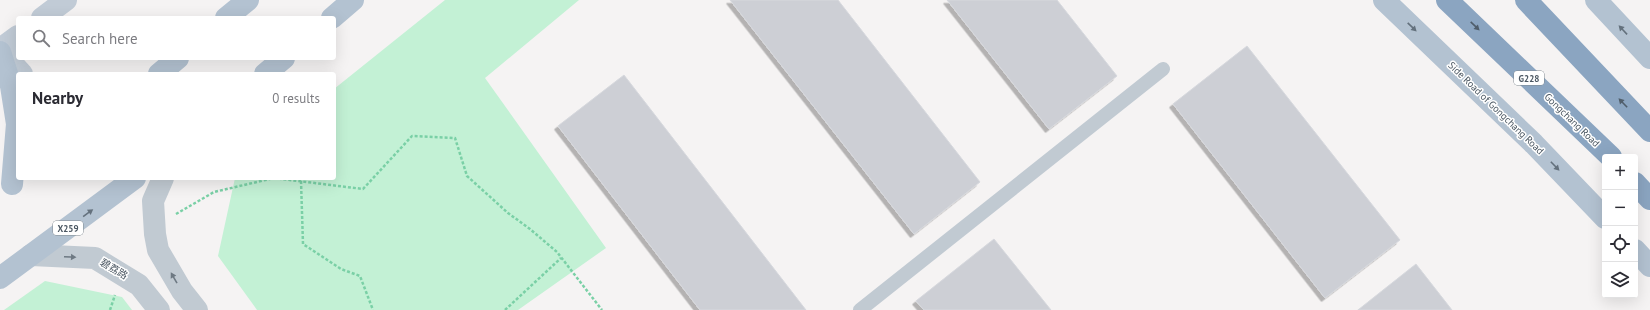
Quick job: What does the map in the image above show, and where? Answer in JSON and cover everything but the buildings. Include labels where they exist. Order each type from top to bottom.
[{"type":"highway","name":"Gongchang Road","points":[[1447,0],[1608,154]]},
{"type":"highway","points":[[1526,0],[1650,131]]},
{"type":"highway","points":[[1638,186],[1650,199]]},
{"type":"main road","points":[[228,16],[248,0]]},
{"type":"main road","points":[[334,16],[353,0]]},
{"type":"main road","name":"Side Road of Gongchang Road","points":[[1384,0],[1534,144],[1602,215]]},
{"type":"main road","points":[[1596,0],[1650,58]]},
{"type":"main road","points":[[0,50],[10,86],[16,124],[11,185]]},
{"type":"main road","points":[[161,72],[176,60]]},
{"type":"main road","points":[[267,72],[282,60]]},
{"type":"main road","name":"X259","points":[[0,278],[132,180]]},
{"type":"main road","points":[[1638,253],[1650,266]]},
{"type":"street","points":[[45,16],[66,0]]},
{"type":"street","points":[[16,38],[0,50],[20,72]]},
{"type":"street","points":[[162,180],[153,201],[155,234],[158,250],[182,291],[197,310]]},
{"type":"street","name":"碧荔路","points":[[31,255],[95,258],[140,285],[159,310]]},
{"type":"lane","points":[[860,310],[1163,69]]},
{"type":"path","points":[[288,180],[364,189],[412,136],[455,138],[468,176],[508,213],[541,238],[561,258],[602,310]]},
{"type":"path","points":[[174,215],[214,192],[265,180]]},
{"type":"path","points":[[301,182],[303,244],[341,270],[360,276],[373,310]]},
{"type":"path","points":[[505,310],[561,258]]},
{"type":"green space","points":[[445,0],[579,0],[485,78],[606,248],[518,310],[257,310],[218,256],[235,180],[336,180],[336,87]]},
{"type":"green space","points":[[45,281],[122,297],[132,310],[4,310]]}]
